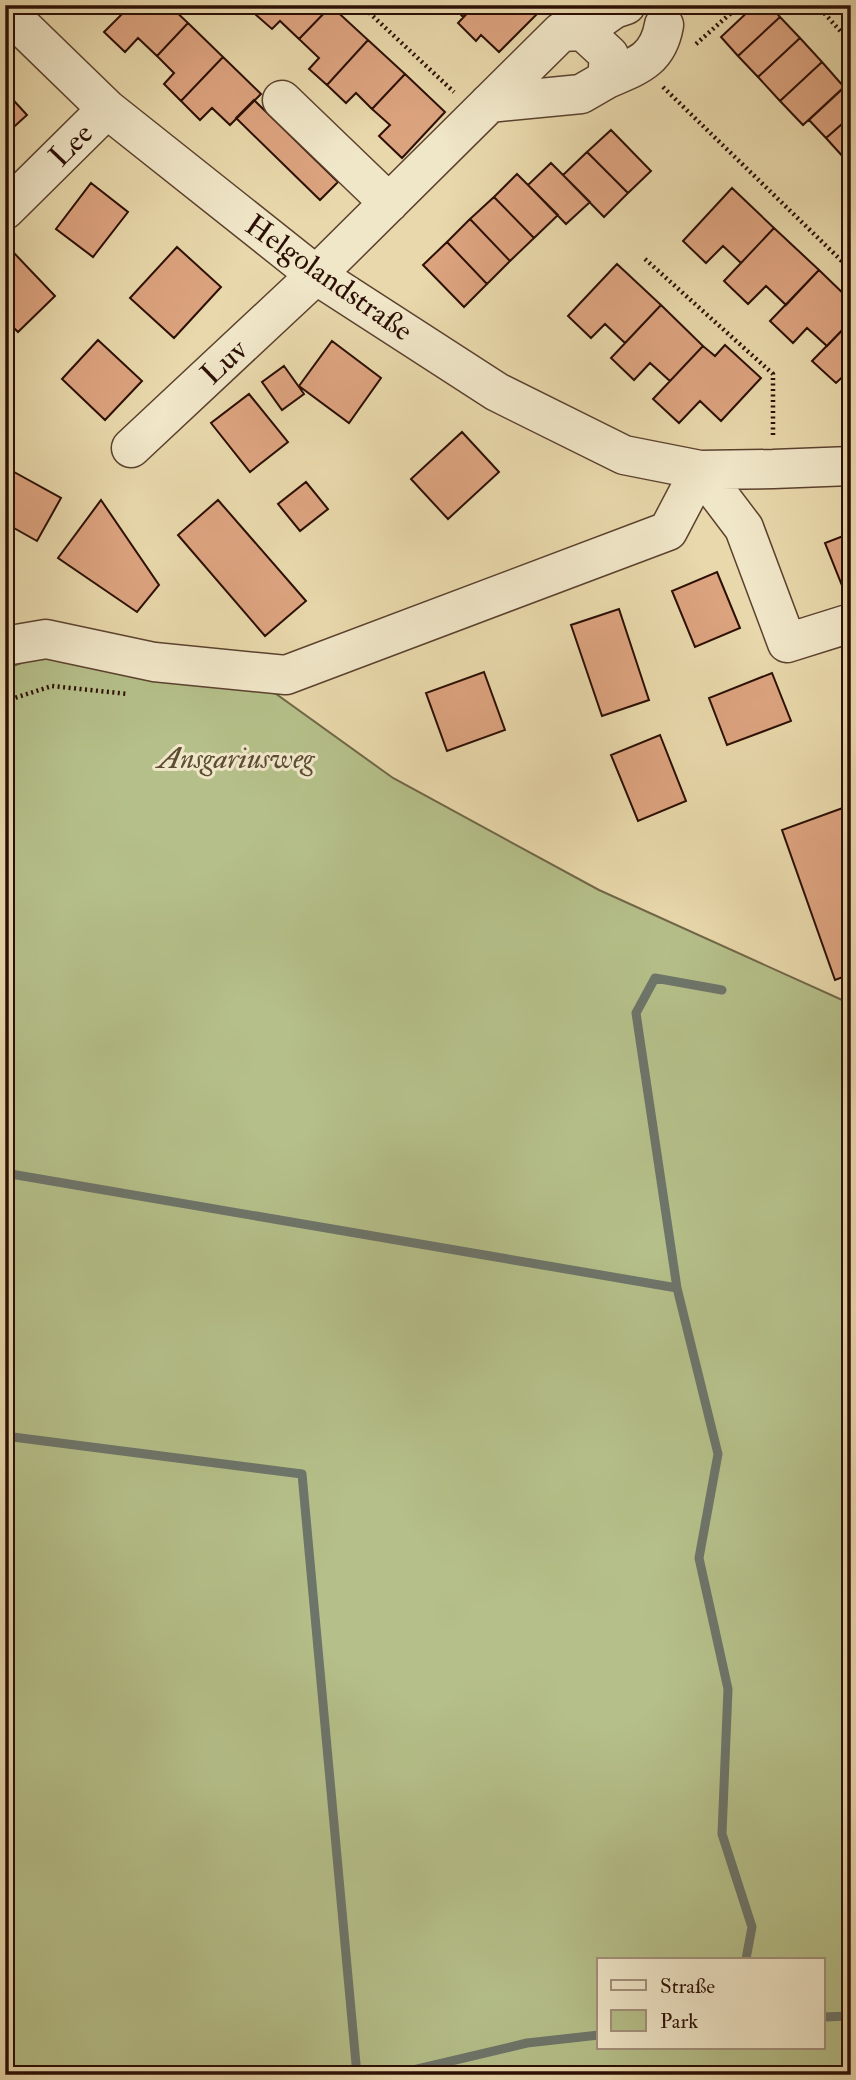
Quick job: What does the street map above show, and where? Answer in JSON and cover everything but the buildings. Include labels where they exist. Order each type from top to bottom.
[{"type":"street","name":"Luv","points":[[131,448],[316,275],[561,32],[583,31],[614,9],[626,5]]},
{"type":"street","name":"Helgolandstraße","points":[[5,10],[107,109],[316,275],[497,392],[624,455],[700,470]]},
{"type":"street","points":[[483,109],[582,94],[624,72],[661,42],[664,25]]},
{"type":"street","points":[[583,31],[624,72]]},
{"type":"street","points":[[282,100],[389,203]]},
{"type":"street","name":"Lee","points":[[5,210],[107,109]]},
{"type":"street","points":[[700,470],[851,466]]},
{"type":"street","points":[[700,470],[744,528],[787,643],[851,623]]},
{"type":"street","points":[[5,646],[46,639],[154,662],[286,676],[668,531],[700,470]]},
{"type":"path","points":[[361,5],[483,109]]},
{"type":"path","points":[[817,5],[851,43]]},
{"type":"path","points":[[624,72],[851,270]]},
{"type":"path","points":[[645,259],[773,373],[773,470]]},
{"type":"green space","name":"Ansgariusweg","points":[[43,655],[265,686],[393,778],[599,890],[851,1004],[851,2075],[5,2075],[5,669]]},
{"type":"waterway","points":[[677,1288],[636,1013],[655,978],[722,990]]},
{"type":"waterway","points":[[5,1173],[677,1288],[718,1454],[699,1558],[728,1689],[722,1834],[752,1927],[746,1958]]},
{"type":"waterway","points":[[5,1436],[302,1474],[357,2075]]},
{"type":"waterway","points":[[824,2017],[851,2016]]},
{"type":"waterway","points":[[392,2075],[527,2043],[597,2035]]}]
